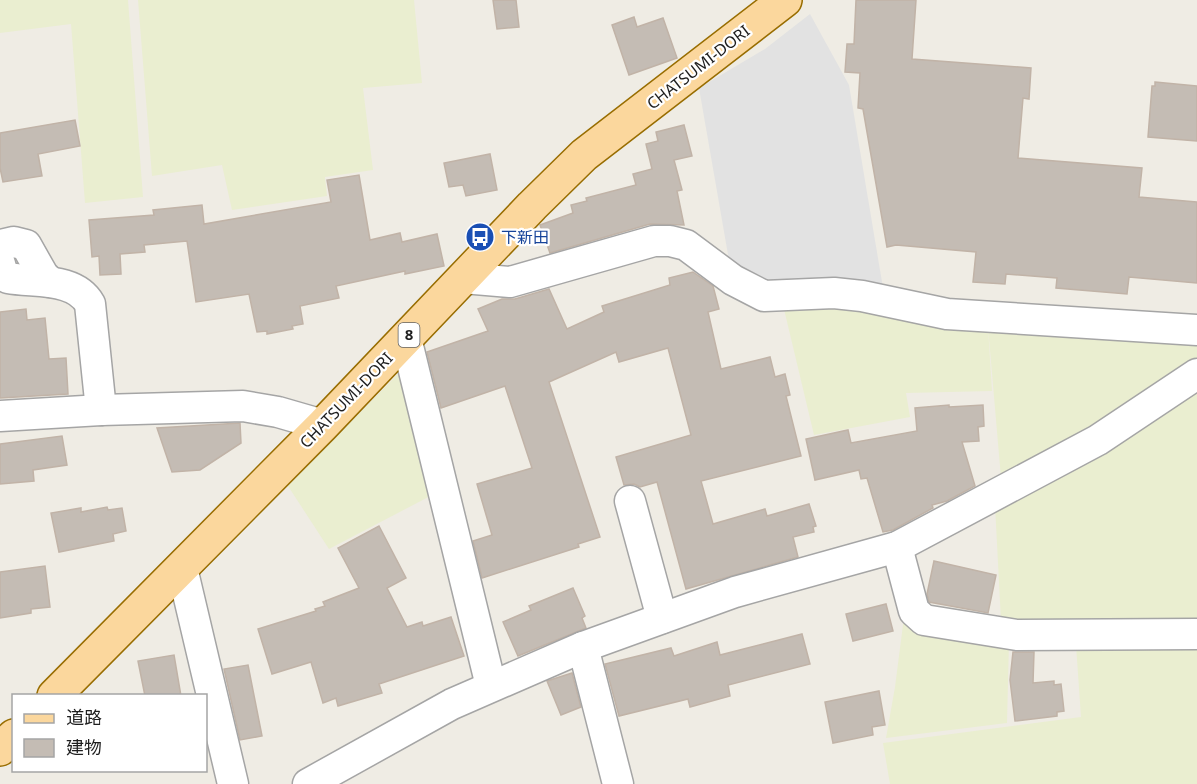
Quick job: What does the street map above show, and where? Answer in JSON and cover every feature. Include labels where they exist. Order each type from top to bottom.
[{"type":"main road","name":"CHATSUMI-DORI","points":[[56,694],[323,425],[531,206],[584,155],[785,0]]},
{"type":"main road","points":[[0,749],[12,738]]},
{"type":"street","points":[[463,278],[510,282],[654,241],[670,241],[686,245],[733,280],[764,296],[834,293],[862,296],[947,315],[1197,330]]},
{"type":"street","points":[[0,245],[14,242],[26,245],[43,275],[50,282]]},
{"type":"street","points":[[0,264],[8,278],[50,282],[68,286],[84,294],[90,304],[101,410]]},
{"type":"street","points":[[406,338],[491,686]]},
{"type":"street","points":[[308,784],[452,704],[583,647],[735,592],[897,547],[1098,440],[1197,374]]},
{"type":"street","points":[[0,416],[101,410],[243,406],[278,412],[323,425]]},
{"type":"street","points":[[630,501],[662,618]]},
{"type":"street","points":[[897,547],[914,611],[924,620],[1017,635],[1197,634]]},
{"type":"street","points":[[182,568],[233,784]]},
{"type":"street","points":[[583,647],[618,784]]},
{"type":"green space","points":[[0,0],[128,0],[143,197],[85,203],[71,24],[0,33]]},
{"type":"green space","points":[[138,0],[414,0],[422,83],[363,88],[373,170],[325,177],[327,196],[232,210],[222,165],[152,176]]},
{"type":"green space","points":[[842,303],[1197,333],[1197,364],[1136,406],[1001,478],[988,327],[992,391],[906,393],[910,417],[814,435],[783,305]]},
{"type":"green space","points":[[398,374],[405,376],[438,492],[329,549],[288,486]]},
{"type":"green space","points":[[1197,384],[1197,622],[1001,621],[995,505]]},
{"type":"green space","points":[[904,617],[1009,642],[1007,723],[886,738]]},
{"type":"green space","points":[[1076,645],[1197,646],[1197,784],[890,784],[883,743],[1081,717]]},
{"type":"shaded area","points":[[810,14],[849,85],[883,288],[773,286],[730,266],[699,88],[765,49]]},
{"type":"building","points":[[493,0],[516,0],[519,27],[497,29]]},
{"type":"building","points":[[856,0],[916,0],[912,59],[1031,68],[1029,99],[1023,98],[1018,158],[1142,168],[1139,197],[1197,202],[1197,283],[1129,277],[1127,294],[1056,288],[1057,278],[1006,274],[1005,284],[973,282],[976,252],[896,245],[887,247],[863,109],[858,108],[860,73],[845,72],[847,44],[854,44]]},
{"type":"building","points":[[634,17],[637,27],[663,18],[677,58],[629,75],[612,25]]},
{"type":"building","points":[[1155,82],[1197,86],[1197,141],[1148,137],[1152,86],[1155,86]]},
{"type":"building","points":[[75,120],[80,146],[38,154],[42,176],[3,182],[0,168],[0,133]]},
{"type":"building","points":[[684,125],[692,156],[674,160],[682,190],[677,191],[684,225],[650,224],[550,253],[540,225],[573,213],[571,205],[587,201],[586,198],[636,185],[633,174],[652,169],[646,144],[658,141],[656,132]]},
{"type":"building","points":[[490,154],[497,190],[466,196],[463,185],[449,187],[444,163]]},
{"type":"building","points":[[359,175],[370,240],[400,233],[402,242],[437,234],[444,266],[405,274],[405,271],[336,286],[339,298],[300,306],[303,324],[292,326],[293,329],[267,334],[267,331],[257,332],[249,294],[196,302],[187,241],[144,245],[145,252],[120,254],[121,274],[100,275],[99,256],[92,257],[89,220],[154,215],[153,210],[202,205],[204,224],[331,202],[327,180]]},
{"type":"building","points":[[693,272],[713,286],[719,309],[708,312],[721,369],[770,357],[775,377],[785,374],[790,395],[786,396],[801,456],[701,481],[713,524],[765,509],[767,516],[809,504],[816,526],[813,527],[814,532],[793,537],[798,557],[686,589],[657,482],[640,487],[634,484],[624,485],[616,457],[691,435],[668,348],[619,362],[616,352],[549,382],[600,537],[578,544],[579,547],[482,578],[473,541],[492,535],[477,484],[532,468],[505,386],[441,408],[427,352],[488,331],[478,309],[502,299],[515,299],[549,289],[567,329],[604,312],[602,306],[670,285],[669,278]]},
{"type":"building","points":[[26,309],[27,320],[45,318],[49,359],[66,358],[68,394],[0,398],[0,312]]},
{"type":"building","points":[[949,405],[949,407],[983,405],[984,426],[978,427],[979,441],[962,442],[975,486],[947,501],[932,505],[933,508],[893,530],[883,532],[867,478],[861,479],[859,470],[815,480],[806,439],[848,430],[851,443],[917,431],[915,408]]},
{"type":"building","points":[[240,423],[241,443],[200,470],[172,472],[157,428]]},
{"type":"building","points":[[62,436],[67,465],[33,470],[34,481],[0,484],[0,444]]},
{"type":"building","points":[[107,507],[108,510],[122,508],[126,531],[113,534],[114,541],[59,552],[51,513],[81,508],[81,512]]},
{"type":"building","points":[[379,526],[406,578],[387,588],[407,627],[422,622],[423,626],[451,617],[464,656],[379,684],[382,693],[338,706],[336,698],[323,703],[311,662],[272,674],[258,629],[316,611],[315,609],[325,606],[323,602],[359,588],[338,548]]},
{"type":"building","points":[[934,561],[996,575],[988,613],[929,602],[927,594]]},
{"type":"building","points":[[45,566],[50,607],[31,609],[31,613],[0,618],[0,572]]},
{"type":"building","points":[[573,588],[585,616],[582,618],[586,628],[518,656],[503,622],[531,610],[529,606]]},
{"type":"building","points":[[886,604],[893,631],[853,641],[846,614]]},
{"type":"building","points":[[802,634],[810,664],[728,685],[730,696],[690,707],[688,699],[619,716],[605,664],[671,648],[674,656],[717,642],[720,655]]},
{"type":"building","points":[[1013,652],[1034,652],[1033,683],[1054,681],[1054,685],[1061,684],[1064,711],[1057,712],[1057,716],[1015,721],[1010,680]]},
{"type":"building","points":[[174,655],[181,694],[145,694],[138,661]]},
{"type":"building","points":[[248,665],[262,736],[240,740],[224,669]]},
{"type":"building","points":[[572,673],[581,707],[561,715],[547,681]]},
{"type":"building","points":[[879,691],[885,725],[872,727],[873,735],[833,743],[825,702]]},
{"type":"place","name":"下新田","points":[[480,237]]}]
